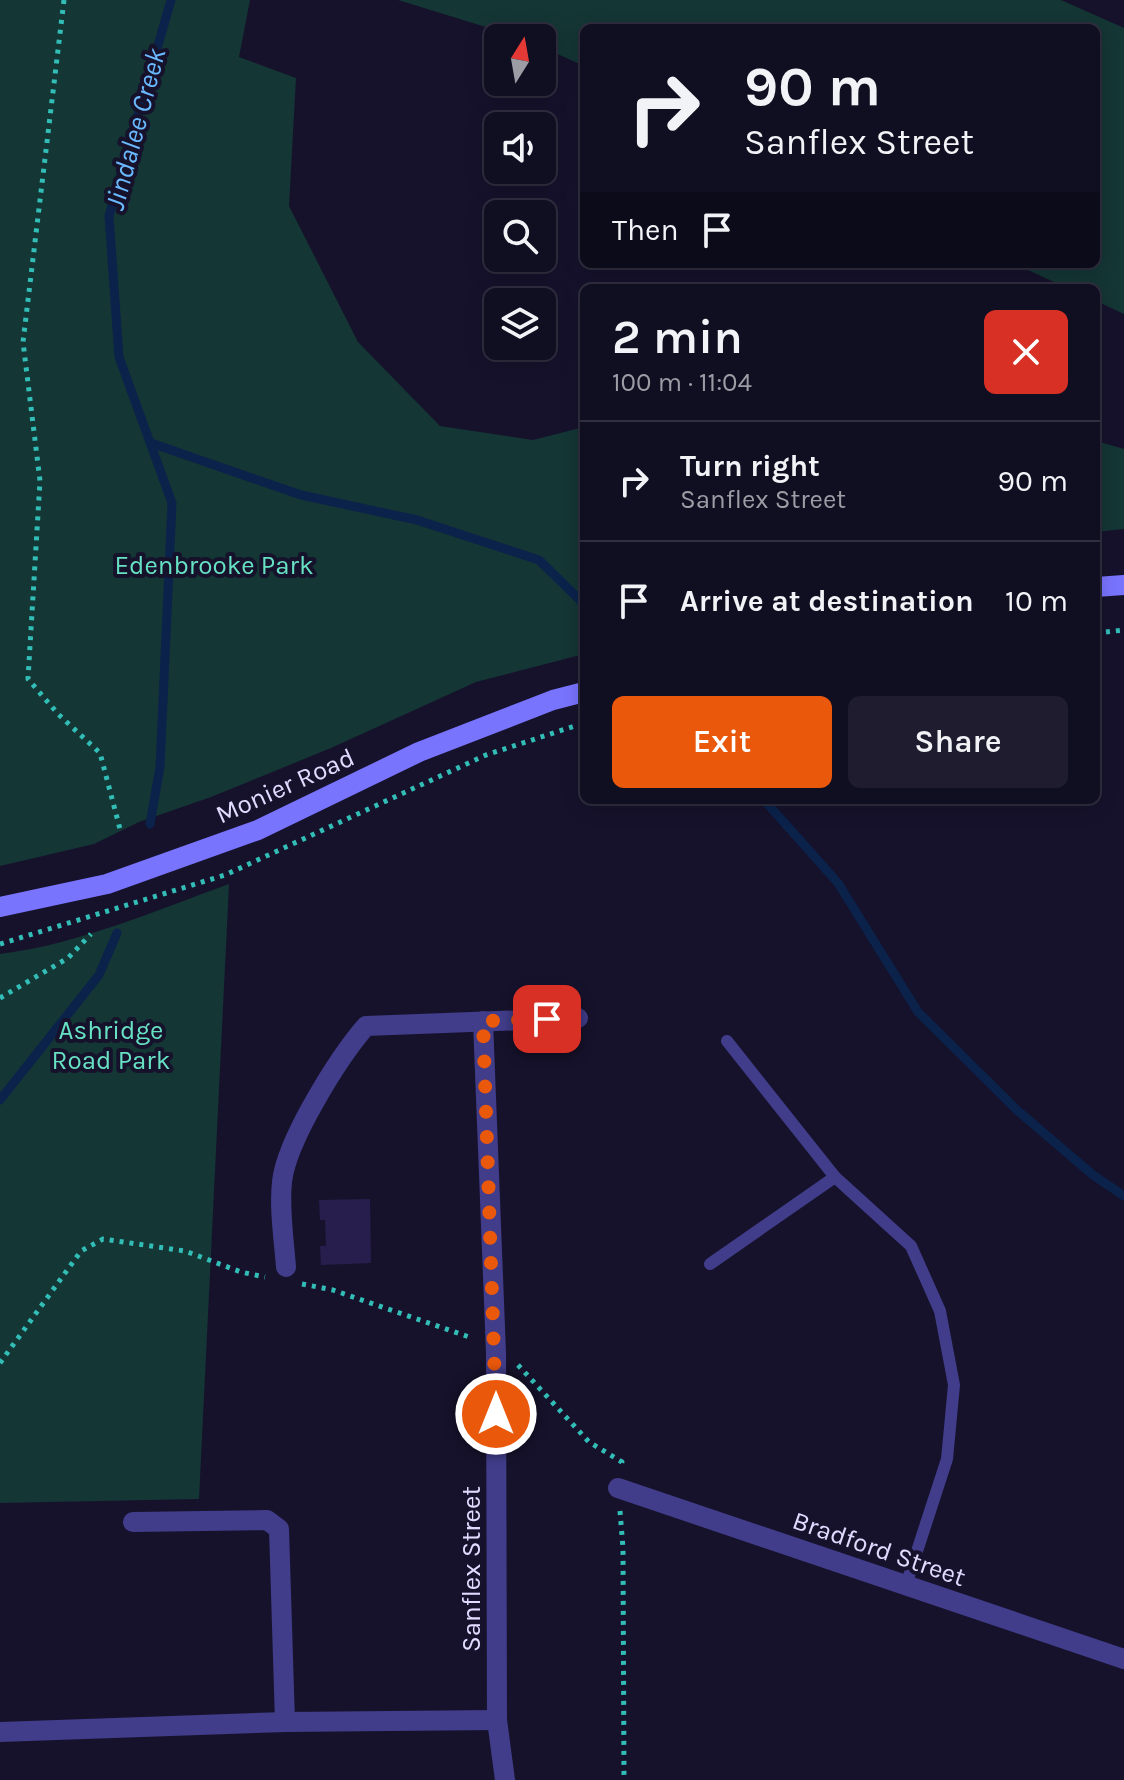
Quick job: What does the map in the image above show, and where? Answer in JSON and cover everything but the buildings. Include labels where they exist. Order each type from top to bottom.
[{"type":"main road","points":[[1100,587],[1124,585]]},
{"type":"main road","name":"Monier Road","points":[[0,907],[107,884],[244,835],[419,752],[553,700],[580,693]]},
{"type":"street","points":[[281,1276],[282,1182],[289,1149],[349,1045],[366,1026],[578,1018]]},
{"type":"street","name":"Sanflex Street","points":[[483,1021],[496,1353],[497,1720],[505,1780]]},
{"type":"street","name":"Bradford Street","points":[[618,1488],[1124,1659]]},
{"type":"street","points":[[133,1522],[267,1520],[279,1529],[285,1722]]},
{"type":"street","points":[[0,1732],[285,1722],[497,1720]]},
{"type":"lane","points":[[727,1041],[835,1177],[911,1246],[940,1311],[954,1385],[947,1459],[906,1585]]},
{"type":"lane","points":[[710,1264],[835,1177]]},
{"type":"path","points":[[64,0],[23,342],[40,481],[28,679],[58,714],[100,753],[120,829]]},
{"type":"path","points":[[1100,633],[1124,630]]},
{"type":"path","points":[[0,998],[68,958],[91,934]]},
{"type":"path","points":[[0,1363],[81,1251],[103,1239],[185,1251],[241,1272],[281,1276],[333,1290],[471,1338],[521,1367],[589,1442],[622,1462],[618,1488],[623,1548],[624,1780]]},
{"type":"green space","name":"Edenbrooke Park","points":[[0,0],[250,0],[239,57],[296,78],[289,206],[358,342],[440,426],[533,440],[580,428],[580,655],[476,682],[331,748],[211,797],[139,822],[94,844],[0,866]]},
{"type":"green space","points":[[398,0],[1061,0],[1124,28],[1124,314],[1100,303],[1100,284],[1058,284],[1024,268],[1100,268],[1100,24],[580,24],[580,64],[556,53],[556,24],[484,24],[484,27]]},
{"type":"green space","points":[[1100,442],[1124,449],[1124,529],[1100,532]]},
{"type":"green space","name":"Ashridge Road Park","points":[[229,884],[199,1499],[0,1503],[0,954],[87,935]]},
{"type":"waterway","name":"Jindalee Creek","points":[[150,824],[160,767],[172,503],[119,357],[109,216],[171,0]]},
{"type":"waterway","points":[[151,443],[301,495],[417,520],[539,560],[580,600]]},
{"type":"waterway","points":[[768,804],[838,883],[918,1012],[1018,1111],[1093,1175],[1124,1196]]},
{"type":"waterway","points":[[0,1100],[99,975],[117,933]]},
{"type":"route","points":[[496,1414],[483,1021],[547,1019]]}]
